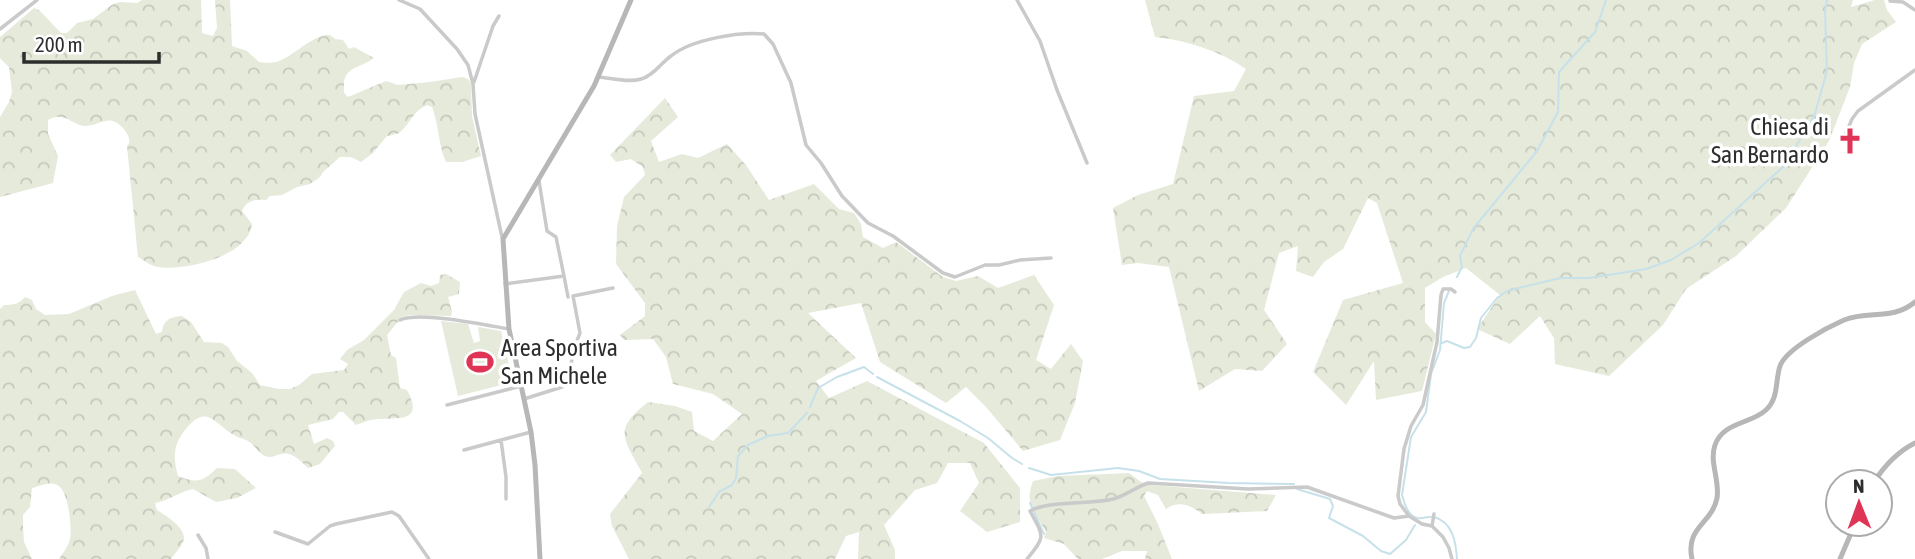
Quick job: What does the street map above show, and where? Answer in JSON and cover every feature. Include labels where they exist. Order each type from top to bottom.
[{"type":"street","points":[[0,29],[37,0]]},
{"type":"street","points":[[399,0],[420,9],[457,49],[468,65],[473,83],[475,114],[503,239],[509,329],[531,432],[537,480],[540,559]]},
{"type":"street","points":[[503,239],[598,77],[631,0]]},
{"type":"street","points":[[1017,0],[1040,41],[1087,163]]},
{"type":"street","points":[[1890,1],[1903,2],[1915,10]]},
{"type":"street","points":[[473,83],[499,16]]},
{"type":"street","points":[[598,77],[641,79],[680,50],[722,37],[764,34],[773,44],[791,83],[806,145],[842,196],[868,223],[894,236],[943,273],[955,277],[985,265],[1051,258]]},
{"type":"street","points":[[1844,138],[1852,118],[1858,111],[1915,70]]},
{"type":"street","points":[[538,179],[547,231],[556,237],[568,297]]},
{"type":"street","points":[[505,284],[564,276]]},
{"type":"street","points":[[524,399],[562,387],[569,381],[573,351],[580,332],[573,296],[613,288]]},
{"type":"street","points":[[1452,559],[1447,542],[1432,526],[1422,524],[1409,516],[1400,504],[1398,496],[1404,449],[1411,426],[1423,405],[1426,391],[1439,328],[1441,295],[1443,289],[1455,292]]},
{"type":"street","points":[[1692,559],[1690,550],[1694,533],[1717,500],[1713,455],[1715,446],[1731,426],[1755,418],[1770,407],[1785,356],[1843,321],[1861,316],[1894,313],[1915,302]]},
{"type":"street","points":[[400,320],[414,317],[453,320],[509,329]]},
{"type":"street","points":[[447,405],[521,386]]},
{"type":"street","points":[[464,450],[531,432]]},
{"type":"street","points":[[501,440],[506,499]]},
{"type":"street","points":[[1884,468],[1891,458],[1915,443]]},
{"type":"street","points":[[1027,559],[1041,540],[1041,531],[1030,511],[1035,508],[1115,499],[1148,483],[1248,489],[1307,487],[1394,519],[1409,516]]},
{"type":"street","points":[[275,531],[309,544],[335,524],[391,512],[399,516],[429,559]]},
{"type":"street","points":[[1432,526],[1434,514]]},
{"type":"street","points":[[198,535],[206,548],[208,559]]},
{"type":"street","points":[[1840,559],[1849,538]]},
{"type":"green space","points":[[142,0],[201,0],[202,33],[213,36],[217,28],[215,0],[230,0],[232,46],[247,51],[259,62],[272,63],[282,60],[324,35],[343,40],[349,49],[354,47],[374,58],[346,75],[344,91],[348,97],[386,81],[398,85],[462,77],[468,79],[471,84],[472,116],[481,156],[462,162],[446,162],[432,107],[427,105],[417,112],[401,132],[386,137],[373,153],[361,162],[351,157],[340,157],[310,184],[282,195],[270,196],[266,200],[249,202],[242,211],[252,224],[248,235],[239,245],[214,259],[184,267],[158,267],[138,257],[127,146],[129,139],[123,128],[113,121],[86,126],[59,117],[48,120],[48,134],[58,156],[53,183],[0,197],[0,117],[12,92],[9,67],[0,58],[0,37],[34,8],[61,33],[67,33],[77,23],[93,19],[113,4],[137,3]]},
{"type":"green space","points":[[1145,0],[1853,0],[1851,7],[1884,0],[1887,10],[1896,22],[1862,44],[1854,63],[1850,87],[1829,141],[1786,208],[1736,256],[1686,289],[1663,325],[1609,376],[1555,364],[1554,338],[1540,316],[1510,344],[1477,329],[1500,295],[1466,268],[1425,288],[1425,322],[1436,334],[1422,391],[1376,400],[1374,361],[1346,405],[1313,372],[1343,300],[1403,283],[1377,203],[1368,198],[1343,249],[1324,262],[1313,277],[1296,271],[1298,246],[1279,253],[1264,310],[1287,344],[1262,371],[1235,369],[1199,391],[1169,267],[1138,263],[1122,265],[1113,208],[1138,195],[1173,184],[1194,96],[1234,91],[1246,69],[1202,47],[1155,37]]},
{"type":"green space","points":[[665,98],[678,117],[651,141],[659,162],[682,154],[698,158],[727,144],[746,165],[769,200],[814,184],[839,209],[854,213],[861,224],[863,237],[883,248],[896,242],[943,277],[956,281],[978,276],[998,288],[1034,275],[1054,305],[1036,360],[1051,369],[1071,344],[1083,361],[1075,403],[1060,440],[1023,451],[966,387],[946,403],[880,362],[861,303],[808,313],[856,358],[816,381],[829,398],[867,381],[984,443],[1020,488],[1020,522],[987,532],[960,511],[979,483],[970,463],[948,463],[937,483],[915,490],[884,525],[895,550],[895,559],[858,559],[859,532],[846,536],[835,559],[629,559],[612,526],[610,514],[642,473],[626,443],[629,420],[648,402],[675,406],[692,412],[694,431],[713,441],[742,414],[713,394],[673,384],[666,357],[653,339],[624,340],[620,335],[645,316],[645,303],[616,264],[617,226],[624,197],[645,175],[643,167],[631,159],[616,162],[610,155]]},
{"type":"green space","points":[[446,274],[460,282],[459,294],[448,297],[451,316],[402,317],[387,335],[391,355],[396,358],[400,388],[407,390],[412,402],[409,415],[402,418],[375,419],[356,425],[343,412],[339,412],[333,419],[308,425],[314,444],[327,438],[333,441],[335,446],[320,464],[308,468],[289,454],[265,456],[249,441],[234,435],[210,418],[199,418],[185,430],[176,446],[175,463],[178,476],[199,480],[217,468],[235,469],[256,488],[237,498],[216,502],[193,489],[155,503],[157,510],[174,522],[183,535],[182,544],[171,559],[59,559],[70,539],[70,520],[62,490],[56,484],[49,483],[32,488],[30,507],[23,515],[24,542],[32,559],[0,559],[0,309],[4,305],[16,304],[25,297],[32,300],[36,309],[45,315],[69,314],[112,296],[135,290],[156,334],[162,332],[168,320],[182,316],[191,322],[204,342],[222,343],[228,347],[237,361],[252,373],[260,385],[290,389],[312,374],[344,370],[348,364],[340,359],[394,310],[404,292],[421,283],[431,286],[439,283],[440,275]]},
{"type":"green space","name":"Area Sportiva San Michele","points":[[441,321],[468,324],[474,343],[480,341],[478,327],[501,331],[513,382],[458,396]]},
{"type":"green space","points":[[1129,473],[1141,482],[1151,485],[1276,495],[1267,511],[1202,514],[1185,505],[1166,509],[1158,495],[1147,491],[1144,496],[1172,559],[1145,559],[1147,551],[1122,551],[1102,559],[1078,559],[1064,544],[1044,538],[1046,532],[1030,502],[1033,481],[1058,476]]},
{"type":"waterway","points":[[1457,277],[1462,267],[1460,256],[1473,229],[1537,151],[1558,112],[1559,72],[1595,32],[1606,0]]},
{"type":"waterway","points":[[1442,343],[1447,341],[1464,348],[1470,347],[1476,338],[1481,318],[1497,298],[1507,291],[1560,278],[1589,278],[1646,269],[1671,260],[1699,243],[1783,167],[1814,117],[1827,71],[1827,0]]},
{"type":"waterway","points":[[1449,291],[1444,303],[1440,350],[1431,374],[1426,412],[1411,437],[1402,495],[1407,509],[1414,517],[1434,517],[1445,523],[1454,540],[1457,559]]},
{"type":"waterway","points":[[810,407],[818,388],[837,377],[864,367],[873,374]]},
{"type":"waterway","points":[[877,377],[960,421],[1022,464]]},
{"type":"waterway","points":[[709,507],[719,492],[732,485],[736,478],[738,456],[748,445],[768,436],[788,433],[807,413]]},
{"type":"waterway","points":[[1029,468],[1051,475],[1118,468],[1139,471],[1160,479],[1294,484]]},
{"type":"waterway","points":[[1297,489],[1330,499],[1333,506],[1329,518],[1390,554],[1406,540],[1415,525]]},
{"type":"waterway","points":[[1030,503],[1044,534]]},
{"type":"place","name":"Chiesa di San Bernardo","points":[[1850,141]]},
{"type":"place","name":"Area Sportiva San Michele","points":[[480,362]]}]
